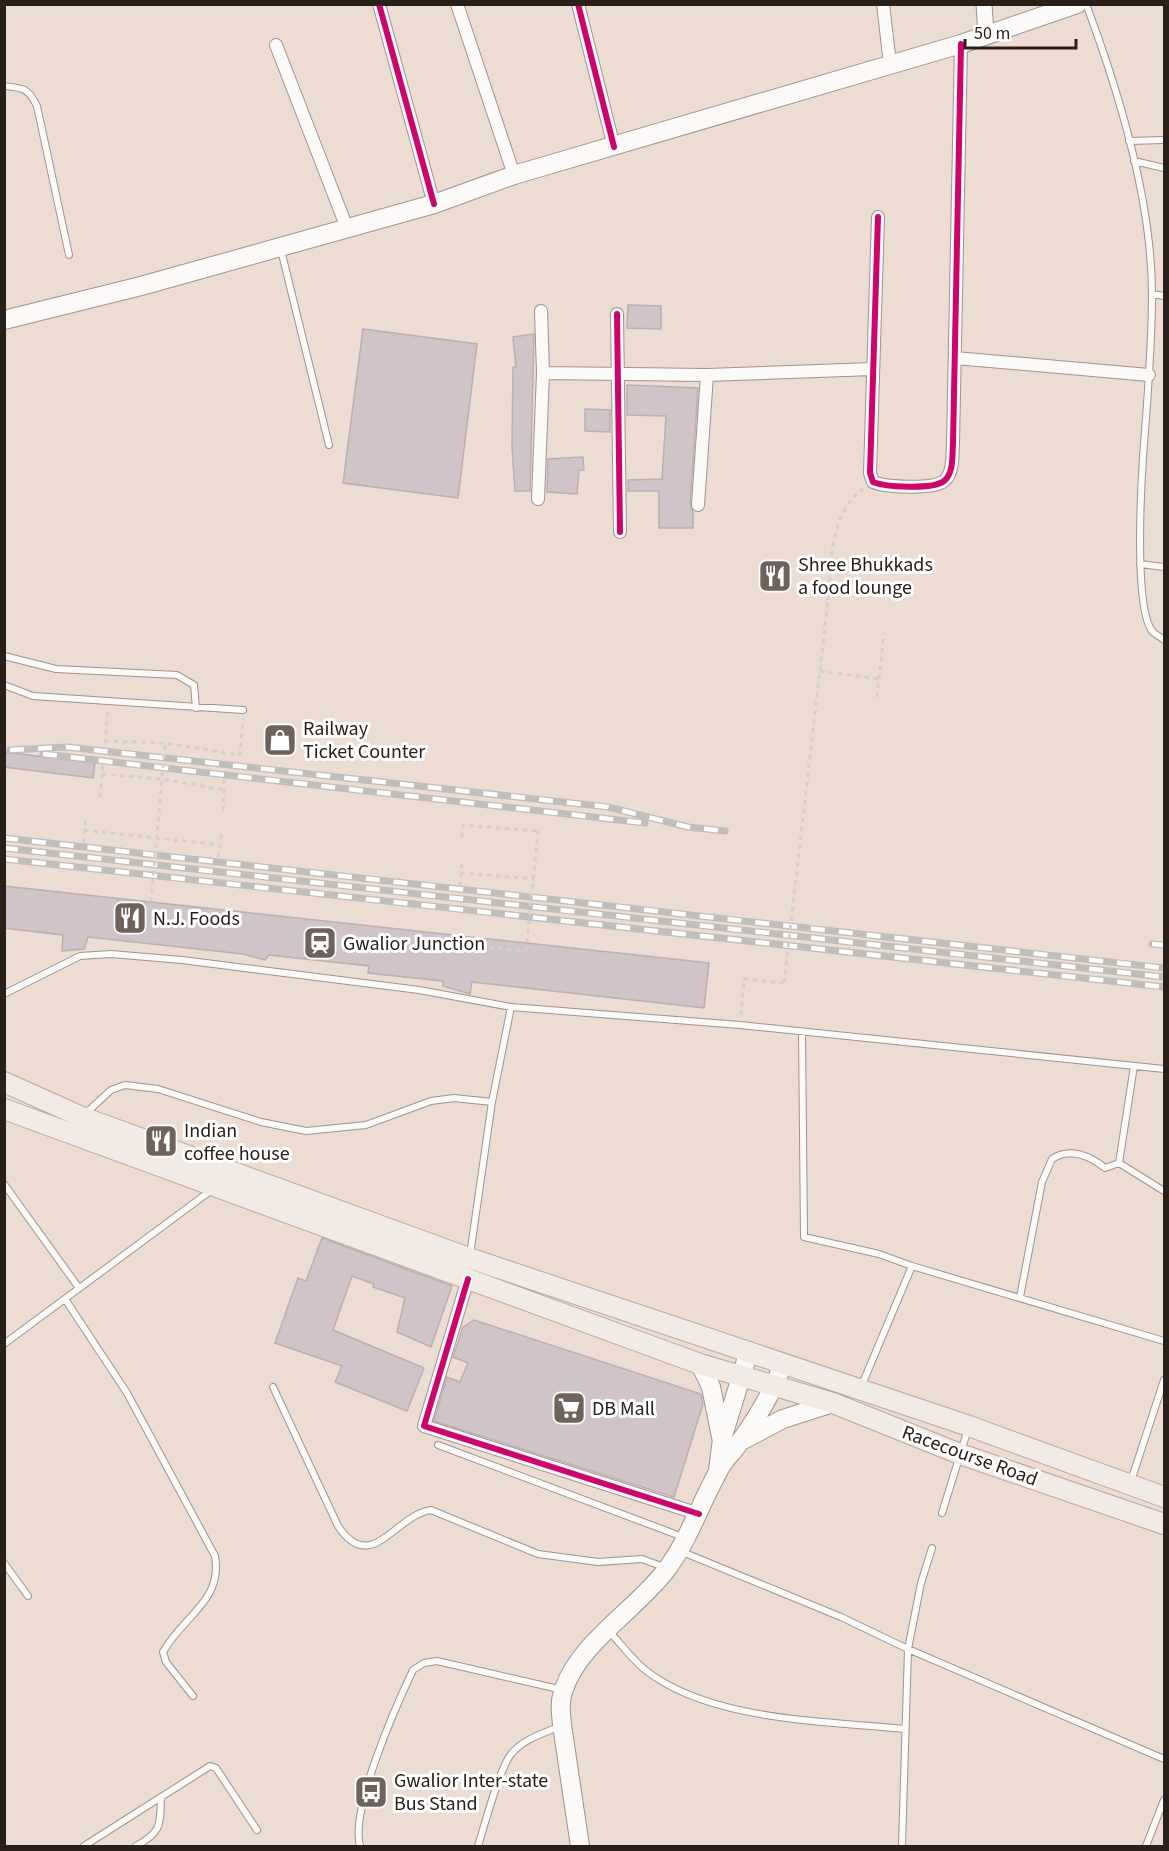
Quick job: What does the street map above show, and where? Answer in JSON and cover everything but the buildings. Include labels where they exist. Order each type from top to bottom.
[{"type":"main road","points":[[4,320],[141,286],[434,204],[514,175],[961,44],[1077,4]]},
{"type":"main road","name":"Racecourse Road","points":[[4,1082],[82,1117],[469,1258],[969,1426],[1164,1497]]},
{"type":"main road","name":"Racecourse Road","points":[[4,1109],[700,1364],[832,1403],[960,1454],[1164,1524]]},
{"type":"main road","points":[[718,1470],[722,1439],[749,1351]]},
{"type":"main road","points":[[579,1846],[562,1725],[560,1705],[563,1690],[570,1674],[608,1630],[644,1597],[668,1568],[699,1514],[718,1470],[775,1388],[783,1363]]},
{"type":"main road","points":[[700,1364],[711,1387],[722,1439]]},
{"type":"main road","points":[[740,1441],[783,1419],[832,1403]]},
{"type":"street","points":[[379,4],[434,204]]},
{"type":"street","points":[[457,4],[486,84],[514,175]]},
{"type":"street","points":[[578,4],[614,147]]},
{"type":"street","points":[[883,4],[890,64]]},
{"type":"street","points":[[984,4],[986,35]]},
{"type":"street","points":[[878,217],[870,472],[873,482],[883,486],[933,485],[945,480],[951,469],[961,44]]},
{"type":"street","points":[[276,45],[346,228]]},
{"type":"street","points":[[538,500],[543,373],[541,311]]},
{"type":"street","points":[[617,314],[616,374],[620,532]]},
{"type":"street","points":[[955,358],[1149,375]]},
{"type":"street","points":[[543,373],[707,375],[873,369]]},
{"type":"street","points":[[698,505],[707,375]]},
{"type":"street","points":[[468,1280],[424,1426],[699,1514]]},
{"type":"lane","points":[[1086,4],[1108,64],[1129,141],[1149,247],[1152,294],[1142,474],[1140,564],[1146,618],[1152,632],[1164,640]]},
{"type":"lane","points":[[4,86],[30,92],[38,106],[69,255]]},
{"type":"lane","points":[[1129,141],[1164,140]]},
{"type":"lane","points":[[1134,161],[1164,168]]},
{"type":"lane","points":[[280,247],[329,445]]},
{"type":"lane","points":[[1152,294],[1164,296]]},
{"type":"lane","points":[[1140,564],[1164,567]]},
{"type":"lane","points":[[4,656],[56,669],[177,675],[194,685],[196,708]]},
{"type":"lane","points":[[4,685],[33,696],[108,703],[243,710]]},
{"type":"lane","points":[[4,994],[80,956],[111,954],[182,960],[407,989],[511,1007],[740,1025],[1164,1069]]},
{"type":"lane","points":[[469,1258],[492,1102],[511,1007]]},
{"type":"lane","points":[[802,1032],[804,1237],[879,1254],[912,1266],[1164,1341]]},
{"type":"lane","points":[[1119,1163],[1134,1066]]},
{"type":"lane","points":[[82,1117],[111,1090],[125,1085],[158,1089],[261,1122],[306,1131],[366,1125],[431,1101],[454,1098],[492,1102]]},
{"type":"lane","points":[[1020,1297],[1042,1182],[1052,1159],[1066,1154],[1077,1154],[1092,1157],[1106,1168],[1119,1163]]},
{"type":"lane","points":[[1119,1163],[1164,1191]]},
{"type":"lane","points":[[4,1184],[79,1288]]},
{"type":"lane","points":[[4,1344],[216,1187]]},
{"type":"lane","points":[[860,1389],[912,1266]]},
{"type":"lane","points":[[65,1299],[127,1393],[215,1556],[217,1578],[209,1596],[179,1629],[163,1652],[166,1662],[194,1696]]},
{"type":"lane","points":[[1130,1484],[1164,1380]]},
{"type":"lane","points":[[273,1388],[338,1526],[346,1539],[359,1545],[374,1545],[389,1537],[406,1519],[418,1512],[431,1510],[538,1554],[598,1562],[642,1560],[668,1568]]},
{"type":"lane","points":[[942,1513],[969,1426]]},
{"type":"lane","points":[[438,1444],[683,1544],[908,1649],[1164,1759]]},
{"type":"lane","points":[[902,1846],[908,1649],[921,1583],[932,1548]]},
{"type":"lane","points":[[4,1563],[28,1596]]},
{"type":"lane","points":[[608,1630],[643,1668],[672,1687],[701,1700],[750,1712],[905,1729]]},
{"type":"lane","points":[[360,1846],[358,1826],[373,1766],[413,1671],[424,1664],[437,1661],[563,1690]]},
{"type":"lane","points":[[478,1846],[510,1754],[529,1740],[562,1725]]},
{"type":"lane","points":[[86,1845],[203,1768],[210,1766],[216,1768],[257,1830]]},
{"type":"lane","points":[[136,1846],[152,1838],[158,1831],[161,1797]]},
{"type":"lane","points":[[1146,1846],[1164,1800]]},
{"type":"lane","points":[[86,1845],[97,1846]]},
{"type":"path","points":[[740,1025],[744,980],[784,983],[837,522],[851,498],[873,482]]},
{"type":"path","points":[[877,696],[884,633]]},
{"type":"path","points":[[820,671],[879,679]]},
{"type":"path","points":[[100,797],[108,703]]},
{"type":"path","points":[[105,741],[165,743],[240,755],[243,710]]},
{"type":"path","points":[[151,902],[165,743]]},
{"type":"path","points":[[102,774],[162,779],[224,790]]},
{"type":"path","points":[[223,811],[224,778]]},
{"type":"path","points":[[84,843],[86,816]]},
{"type":"path","points":[[462,837],[463,825],[538,831],[526,951],[471,946]]},
{"type":"path","points":[[84,830],[220,845]]},
{"type":"path","points":[[218,857],[222,832]]},
{"type":"path","points":[[460,886],[462,860]]},
{"type":"path","points":[[460,873],[534,879]]},
{"type":"railway","points":[[10,750],[67,747],[608,807],[688,827],[725,831]]},
{"type":"railway","points":[[43,754],[645,823]]},
{"type":"railway","points":[[4,838],[1164,968]]},
{"type":"railway","points":[[4,848],[1164,977]]},
{"type":"railway","points":[[4,859],[1164,987]]},
{"type":"railway","points":[[1152,944],[1164,945]]},
{"type":"cycle path","points":[[379,4],[434,204]]},
{"type":"cycle path","points":[[578,4],[614,147]]},
{"type":"cycle path","points":[[878,217],[870,473],[873,482],[879,484],[908,487],[930,486],[947,478],[952,458],[961,44]]},
{"type":"cycle path","points":[[617,314],[620,532]]},
{"type":"cycle path","points":[[468,1279],[424,1426],[699,1514]]},
{"type":"place","name":"Shree Bhukkads a food lounge","points":[[775,576]]},
{"type":"place","name":"Railway Ticket Counter","points":[[280,740]]},
{"type":"place","name":"N.J. Foods","points":[[130,918]]},
{"type":"place","name":"Gwalior Junction","points":[[320,943]]},
{"type":"place","name":"Indian coffee house","points":[[161,1141]]},
{"type":"place","name":"DB Mall","points":[[569,1408]]},
{"type":"place","name":"Gwalior Inter-state Bus Stand","points":[[371,1792]]}]
